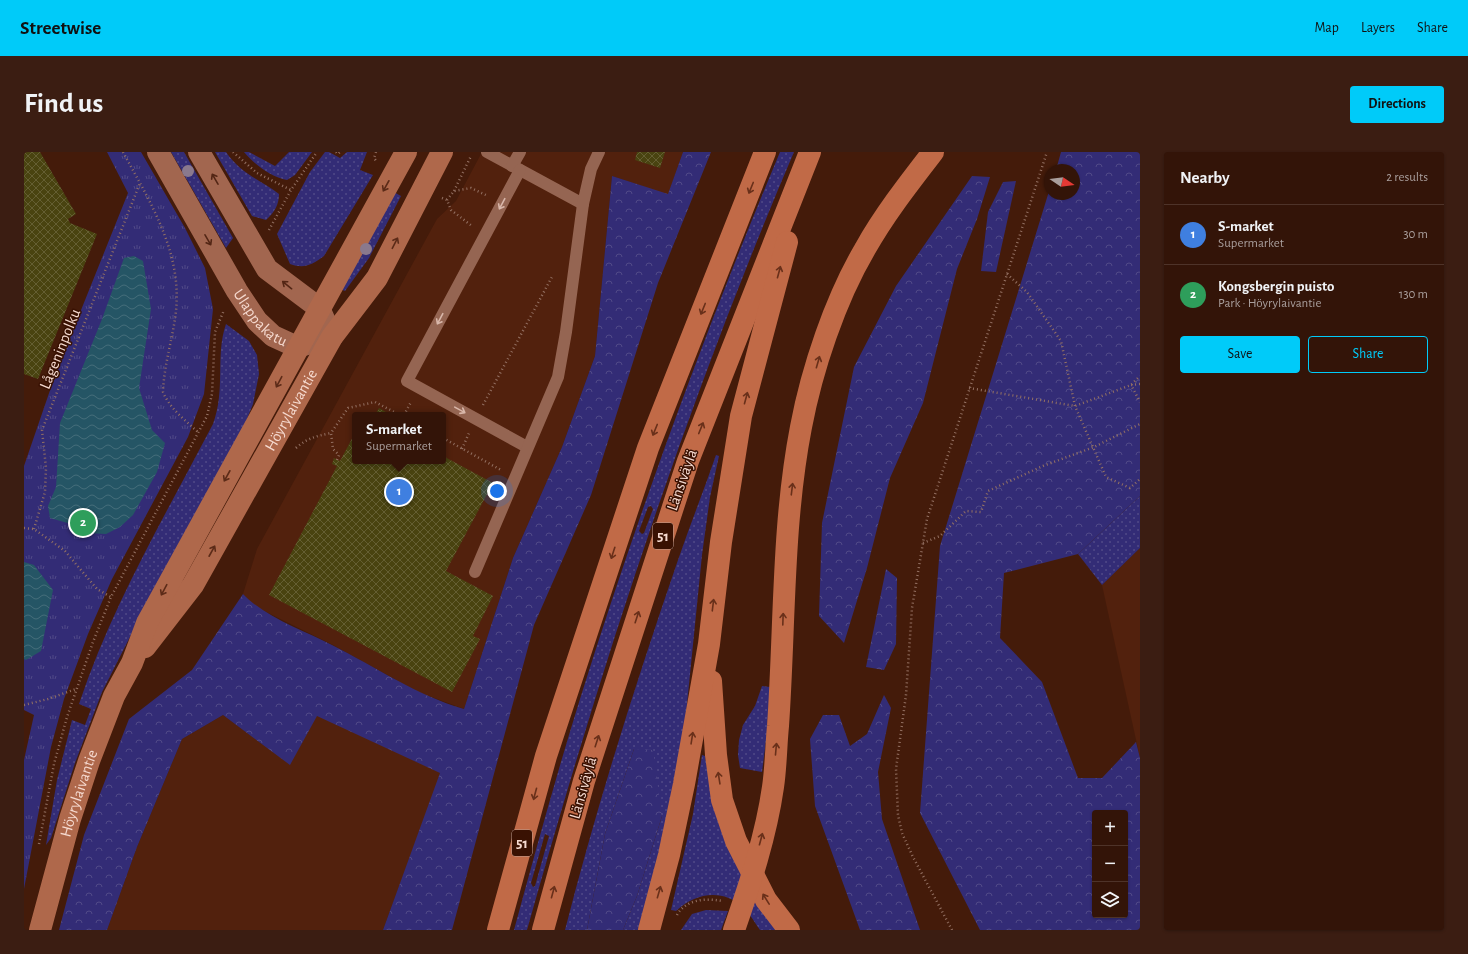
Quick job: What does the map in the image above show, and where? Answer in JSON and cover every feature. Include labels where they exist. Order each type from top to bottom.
[{"type":"highway","name":"51","points":[[498,930],[546,756],[648,448],[765,152]]},
{"type":"highway","points":[[649,930],[669,855],[684,784],[709,644],[721,542],[741,416],[811,152]]},
{"type":"highway","name":"Länsiväylä","points":[[543,930],[584,781],[688,462],[811,152]]},
{"type":"highway","points":[[734,930],[747,894],[773,788],[780,690],[785,563],[792,490],[803,419],[824,341],[863,252],[899,196],[933,152]]},
{"type":"highway","points":[[709,644],[716,755],[722,800],[736,841],[766,900],[789,930]]},
{"type":"main road","name":"Höyrylaivantie","points":[[40,930],[70,819],[89,761],[114,696],[132,663],[147,623],[318,308],[406,152]]},
{"type":"main road","name":"Höyrylaivantie","points":[[132,663],[193,585],[332,338],[377,278],[442,152]]},
{"type":"street","name":"Ulappakatu","points":[[158,152],[237,292],[257,321],[273,336],[297,347],[332,338]]},
{"type":"street","points":[[199,152],[267,269],[318,308],[332,338]]},
{"type":"lane","points":[[487,152],[583,204]]},
{"type":"lane","points":[[520,152],[516,168],[502,204],[407,381],[527,447]]},
{"type":"lane","points":[[475,572],[514,477],[558,377],[566,332],[583,204],[591,170],[599,152]]},
{"type":"path","points":[[123,152],[159,219],[174,263],[176,309],[163,392],[167,401],[176,412],[199,433]]},
{"type":"path","points":[[233,152],[257,173],[291,190]]},
{"type":"path","points":[[267,235],[291,190],[317,152]]},
{"type":"path","points":[[336,152],[338,154],[340,152]]},
{"type":"path","points":[[473,152],[454,191],[447,200],[451,210],[464,221],[486,235]]},
{"type":"path","points":[[952,930],[902,833],[897,802],[896,769],[906,695],[912,608],[927,519],[1047,152]]},
{"type":"path","name":"Lågeninpolku","points":[[34,529],[46,492],[46,468],[42,430],[140,183]]},
{"type":"path","points":[[454,191],[471,188],[502,204]]},
{"type":"path","points":[[1007,274],[1027,292],[1061,341],[1075,406],[1106,477],[1130,488],[1140,479]]},
{"type":"path","points":[[462,449],[476,419],[553,275]]},
{"type":"path","points":[[38,847],[54,764],[77,688],[111,597],[199,433],[211,403],[215,332],[225,309]]},
{"type":"path","points":[[1131,385],[1140,376]]},
{"type":"path","points":[[969,388],[1075,406],[1131,385],[1140,384]]},
{"type":"path","points":[[1131,385],[1140,402]]},
{"type":"path","points":[[337,460],[339,455],[333,449],[331,433],[348,408],[374,402],[394,412]]},
{"type":"path","points":[[923,543],[940,536],[966,511],[981,512],[988,491],[1043,466],[1094,447],[1140,424]]},
{"type":"path","points":[[446,440],[514,477]]},
{"type":"path","points":[[24,528],[34,529],[65,551],[97,589],[111,597]]},
{"type":"path","points":[[24,705],[48,699],[77,688]]},
{"type":"path","points":[[675,918],[678,912],[688,903],[703,900],[726,903]]},
{"type":"shaded area","points":[[482,152],[683,152],[668,195],[612,176],[595,356],[562,447],[513,558],[464,709],[418,692],[333,645],[254,606],[243,594],[257,549],[437,219],[456,201]]},
{"type":"shaded area","points":[[1140,548],[1140,758],[1102,585]]},
{"type":"shaded area","points":[[223,715],[290,764],[317,715],[441,773],[383,930],[107,930],[137,847],[182,739]]},
{"type":"green space","points":[[107,152],[141,152],[185,228],[205,268],[213,309],[204,394],[188,437],[112,579],[88,634],[64,699],[51,747],[24,889],[24,760],[34,715],[24,710],[24,466],[57,370],[128,193]]},
{"type":"green space","points":[[171,152],[184,152],[233,238],[226,248]]},
{"type":"green space","points":[[215,152],[226,152],[244,171],[279,194],[276,208],[266,220],[252,216]]},
{"type":"green space","points":[[244,152],[249,152],[275,166],[289,152],[312,152],[295,175],[287,180],[275,176],[263,169]]},
{"type":"green space","points":[[325,152],[329,152],[340,158],[347,152],[367,152],[360,170],[373,175],[324,256],[316,262],[304,266],[290,264],[277,234],[310,172]]},
{"type":"green space","points":[[683,152],[711,152],[658,283],[591,495],[534,625],[452,930],[383,930],[440,773],[317,716],[290,765],[223,715],[182,739],[137,847],[107,930],[59,930],[84,835],[129,719],[192,670],[243,594],[263,610],[285,623],[332,645],[429,696],[464,709],[513,558],[562,447],[595,356],[612,176],[668,194]]},
{"type":"green space","points":[[780,152],[794,152],[717,343],[648,537],[585,733],[527,930],[514,930],[571,728],[625,561],[699,355]],"holes":[[[651,506],[653,509],[644,533],[642,534],[639,531],[648,507]],[[545,834],[549,836],[535,886],[533,887],[531,883]]]},
{"type":"green space","points":[[1061,152],[1140,152],[1140,496],[1078,554],[1004,573],[1000,638],[1042,682],[1078,778],[1102,778],[1136,742],[1140,758],[1140,930],[980,930],[920,813],[940,546],[1046,200],[1080,200],[1080,164],[1058,164]]},
{"type":"green space","points":[[972,176],[990,177],[977,219],[957,269],[923,403],[890,478],[867,568],[844,643],[819,616],[822,523],[854,367],[896,286]]},
{"type":"green space","points":[[1016,181],[996,272],[981,271],[988,212],[1003,182]]},
{"type":"green space","points":[[392,191],[401,196],[369,258],[345,291],[338,288]]},
{"type":"green space","points":[[226,324],[249,341],[257,355],[259,374],[253,404],[238,441],[133,631],[102,692],[75,763],[51,838],[46,845],[57,780],[72,720],[85,725],[91,709],[79,704],[92,667],[140,561],[213,424],[219,398],[221,348]]},
{"type":"green space","points":[[716,455],[719,456],[710,497],[702,555],[685,724],[668,820],[642,919],[638,930],[623,930],[637,896],[662,816],[634,749],[605,834],[587,930],[565,930],[590,837],[632,698],[678,560]]},
{"type":"green space","points":[[1140,496],[1140,548],[1102,585],[1078,554]]},
{"type":"green space","points":[[886,569],[897,578],[896,644],[884,670],[866,667]]},
{"type":"green space","points":[[762,686],[770,687],[767,733],[762,772],[740,768],[738,755],[739,740],[743,725],[755,706]]},
{"type":"green space","points":[[884,695],[891,708],[878,772],[882,819],[920,930],[860,930],[815,806],[810,739],[823,715],[839,715],[850,746],[867,734]]},
{"type":"green space","points":[[634,749],[653,750],[662,816],[637,896],[623,930],[587,930],[605,834]]},
{"type":"green space","points":[[702,755],[705,756],[713,801],[778,930],[760,930],[743,907],[735,901],[718,895],[700,897],[683,905],[676,911],[671,910],[693,814]]},
{"type":"green space","points":[[706,910],[728,911],[721,930],[681,930],[692,914]]},
{"type":"water","points":[[134,256],[143,261],[151,309],[139,388],[152,430],[165,443],[157,472],[133,515],[120,527],[106,534],[86,533],[71,524],[50,518],[48,506],[56,487],[60,423],[102,319],[124,258]]},
{"type":"water","points":[[24,562],[34,565],[53,590],[41,651],[26,660],[24,659]]},
{"type":"building","points":[[24,152],[40,152],[76,214],[68,219],[70,223],[97,234],[38,379],[24,374]]},
{"type":"building","points":[[637,152],[665,152],[660,168],[635,160]]},
{"type":"building","points":[[379,408],[386,412],[377,412]]},
{"type":"building","points":[[352,439],[352,464],[446,464],[446,458],[493,483],[446,571],[493,596],[473,636],[480,639],[452,692],[269,595],[337,466],[332,464],[334,458],[340,461]]},
{"type":"place","name":"S-market","points":[[399,492]]},
{"type":"place","name":"Kongsbergin puisto","points":[[83,523]]}]
